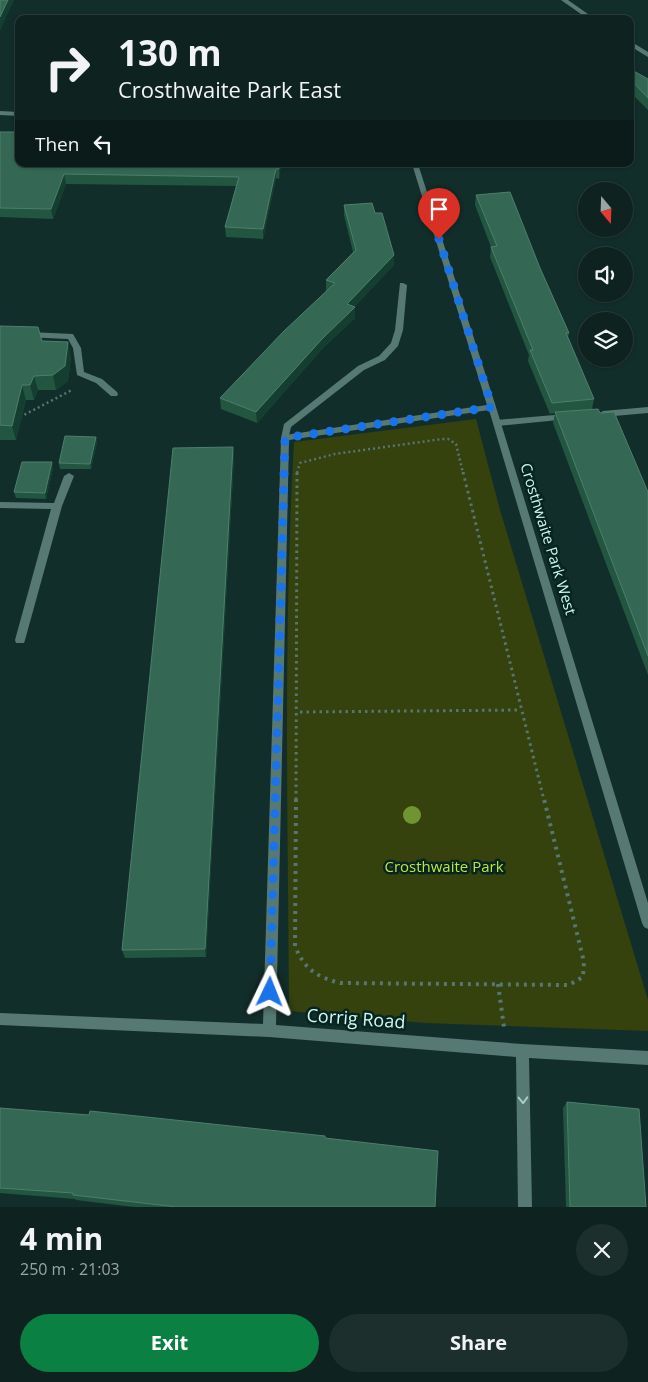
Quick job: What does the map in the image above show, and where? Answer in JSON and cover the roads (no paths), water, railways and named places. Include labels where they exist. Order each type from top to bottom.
[{"type":"street","points":[[564,0],[586,15]]},
{"type":"street","points":[[634,46],[648,55]]},
{"type":"street","points":[[0,113],[15,114]]},
{"type":"street","name":"Crosthwaite Park West","points":[[416,167],[497,423],[648,923]]},
{"type":"street","points":[[269,1031],[285,438],[287,426],[361,368],[382,358],[395,344],[403,285]]},
{"type":"street","points":[[20,335],[70,336],[79,355],[80,373],[99,381],[114,394]]},
{"type":"street","points":[[285,438],[492,407]]},
{"type":"street","points":[[591,415],[648,410]]},
{"type":"street","points":[[497,423],[572,416]]},
{"type":"street","points":[[20,640],[57,506],[69,476]]},
{"type":"street","points":[[0,505],[57,506]]},
{"type":"street","name":"Corrig Road","points":[[0,1019],[269,1031],[648,1058]]},
{"type":"street","points":[[515,1050],[525,1207]]},
{"type":"park label","name":"Crosthwaite Park","points":[[444,867]]}]
